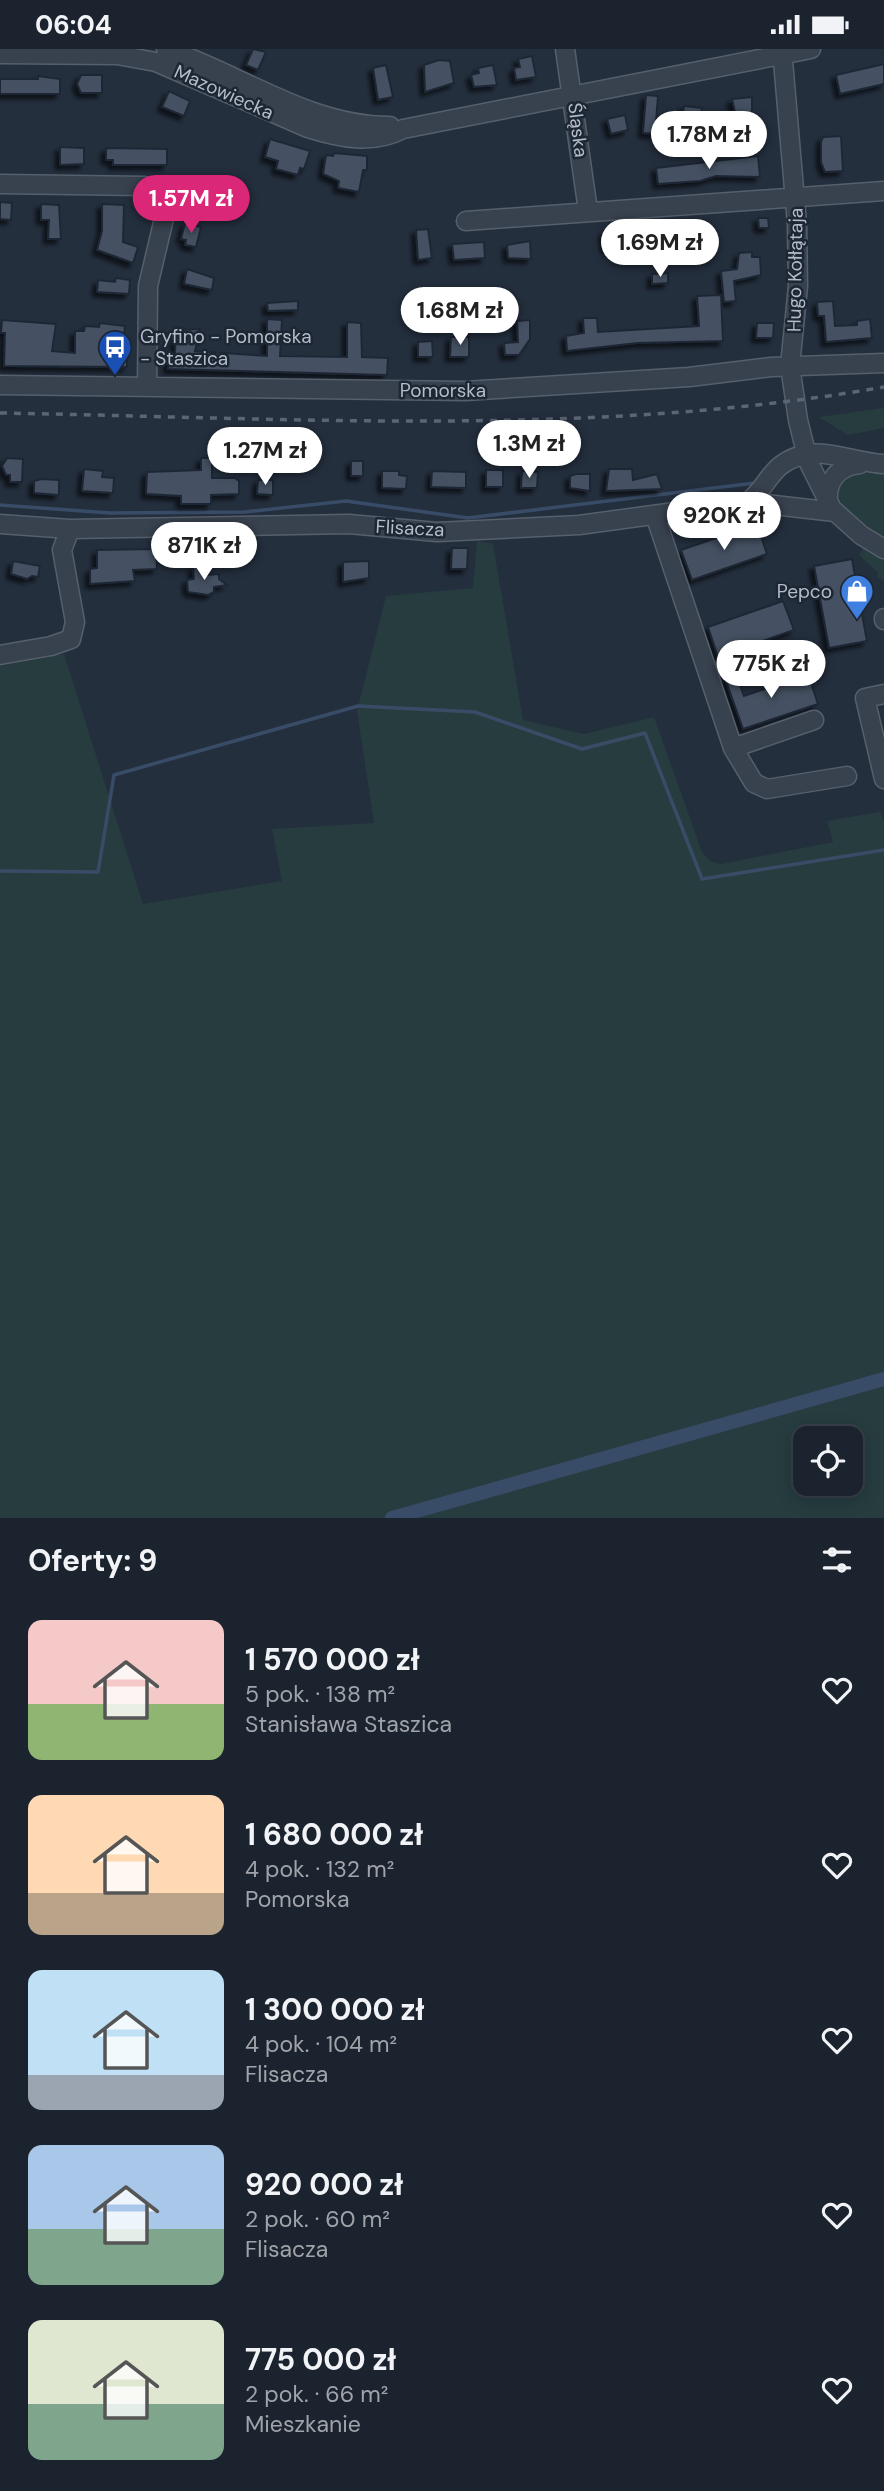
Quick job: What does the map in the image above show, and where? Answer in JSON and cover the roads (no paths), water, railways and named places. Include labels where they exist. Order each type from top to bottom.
[{"type":"street","name":"Mazowiecka","points":[[166,49],[337,121],[403,129]]},
{"type":"street","name":"Śląska","points":[[565,49],[588,211]]},
{"type":"street","name":"Mazowiecka","points":[[0,54],[117,55],[156,62],[308,128],[333,136],[380,137],[403,129],[782,52],[811,49]]},
{"type":"street","name":"Hugo Kołłątaja","points":[[782,52],[796,197],[798,286],[790,366],[805,452]]},
{"type":"street","points":[[0,184],[145,185],[163,191],[167,200],[148,286],[147,387]]},
{"type":"street","points":[[466,221],[884,191]]},
{"type":"street","name":"Pomorska","points":[[0,385],[490,390],[790,366],[884,363]]},
{"type":"street","points":[[748,502],[780,466],[805,452],[877,464]]},
{"type":"street","points":[[805,452],[832,507],[861,535],[884,549]]},
{"type":"street","points":[[832,507],[831,484],[840,470],[850,465],[877,464]]},
{"type":"street","name":"Flisacza","points":[[0,524],[70,529],[349,524],[437,532],[579,525],[748,502],[832,507]]},
{"type":"street","points":[[655,515],[733,748],[754,783],[767,789],[847,776]]},
{"type":"street","points":[[0,655],[51,646],[71,639],[75,622],[62,550],[70,529]]},
{"type":"street","points":[[884,694],[865,698],[884,779]]},
{"type":"street","points":[[733,748],[814,720]]},
{"type":"waterway","points":[[0,505],[110,513],[244,512],[346,501],[468,518],[755,483]]},
{"type":"waterway","points":[[0,871],[98,872],[114,775],[358,706],[475,712],[582,749],[645,733],[702,879],[884,850]]},
{"type":"waterway","points":[[392,1518],[884,1379]]},
{"type":"railway","points":[[0,413],[332,420],[554,419],[775,403],[884,387]]},
{"type":"place","name":"Gryfino - Pomorska - Staszica","points":[[115,377]]},
{"type":"place","name":"Pepco","points":[[857,621]]}]
